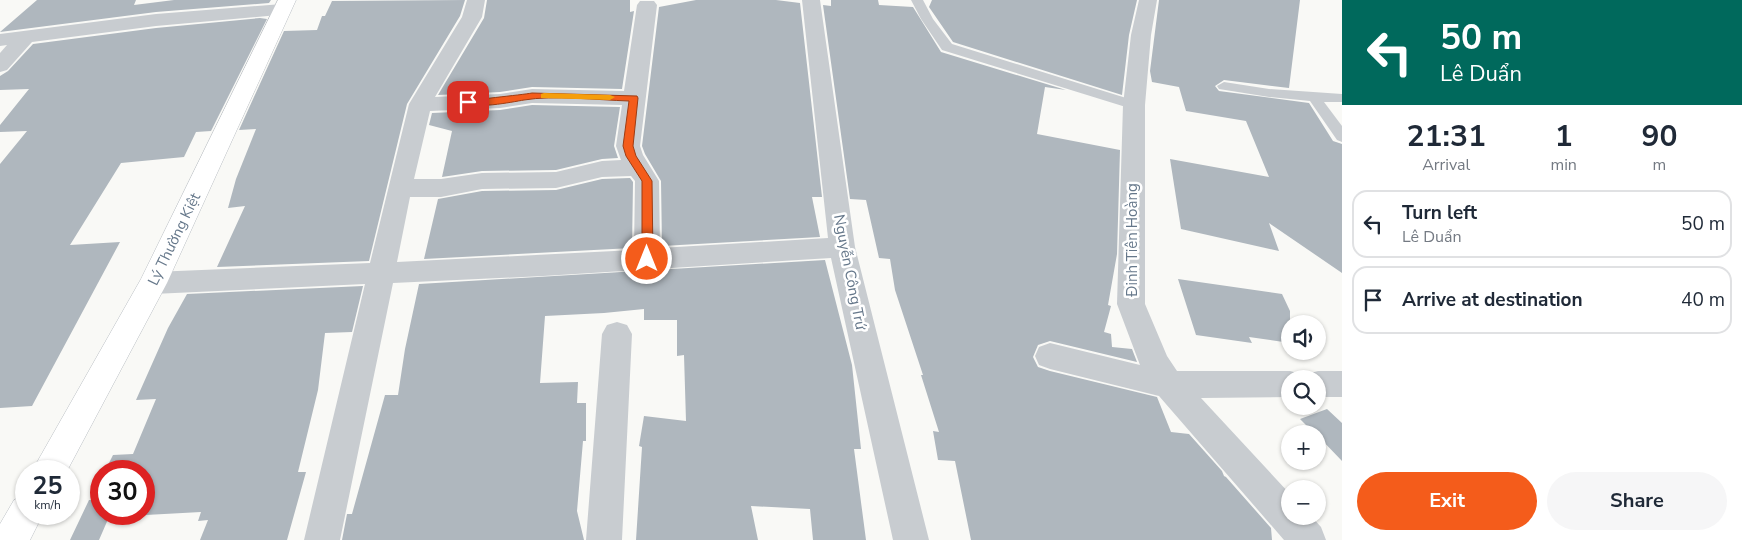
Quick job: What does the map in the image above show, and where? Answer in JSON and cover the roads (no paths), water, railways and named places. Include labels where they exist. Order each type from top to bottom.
[{"type":"main road","name":"Lý Thường Kiệt","points":[[55,460],[153,283],[285,5]]},
{"type":"main road","points":[[11,540],[19,525]]},
{"type":"street","points":[[322,540],[420,104],[472,17],[476,0]]},
{"type":"street","name":"Nguyễn Công Trứ","points":[[811,0],[842,247],[911,540]]},
{"type":"street","name":"Đinh Tiên Hoàng","points":[[1148,0],[1141,36],[1134,105],[1131,304],[1154,363],[1169,385],[1308,540]]},
{"type":"street","points":[[0,40],[285,5]]},
{"type":"street","points":[[647,5],[628,146],[647,181],[647,259]]},
{"type":"street","points":[[0,66],[26,37]]},
{"type":"street","points":[[420,104],[500,101],[532,96],[634,98]]},
{"type":"street","points":[[400,188],[441,188],[482,181],[556,180],[602,169],[638,167]]},
{"type":"street","points":[[153,283],[543,266],[842,247]]},
{"type":"street","points":[[604,540],[616,334]]},
{"type":"street","points":[[1050,356],[1169,385],[1281,384]]},
{"type":"street","points":[[1326,384],[1342,384]]},
{"type":"lane","points":[[917,0],[927,19],[947,47],[1134,105]]},
{"type":"lane","points":[[1224,86],[1269,93],[1342,98]]},
{"type":"lane","points":[[1314,96],[1342,137]]}]
